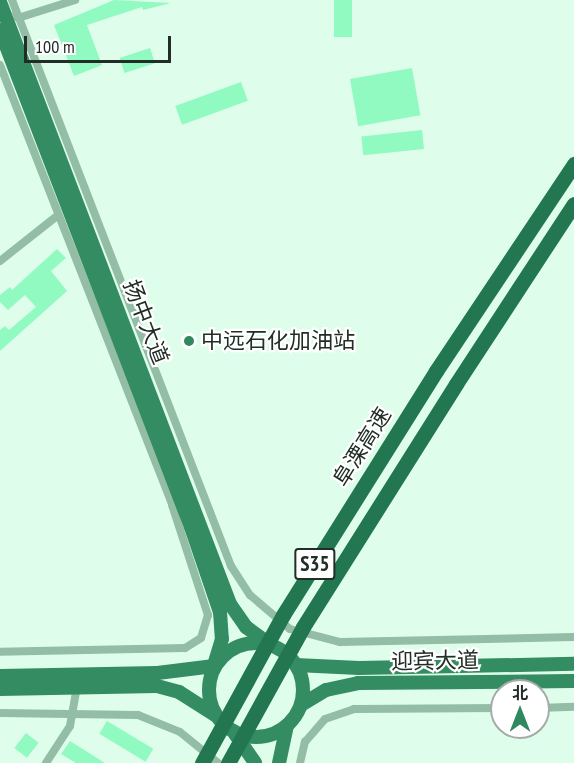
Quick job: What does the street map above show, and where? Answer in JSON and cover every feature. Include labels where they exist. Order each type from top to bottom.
[{"type":"highway","name":"阜溧高速","points":[[202,763],[283,615],[436,371],[574,164]]},
{"type":"highway","name":"阜溧高速","points":[[228,763],[303,627],[456,384],[574,204]]},
{"type":"main road","name":"扬中大道","points":[[5,4],[230,604],[246,627],[271,645]]},
{"type":"main road","name":"扬中大道","points":[[0,30],[220,612],[222,639],[214,666]]},
{"type":"main road","points":[[0,676],[157,673],[214,666],[239,646],[271,645],[296,665],[302,680],[301,705],[287,726],[279,763]]},
{"type":"main road","name":"迎宾大道","points":[[296,665],[574,664]]},
{"type":"main road","points":[[214,666],[208,691],[215,715]]},
{"type":"main road","name":"迎宾大道","points":[[301,705],[326,690],[358,683],[574,681]]},
{"type":"main road","points":[[0,689],[157,686],[179,692],[215,715],[234,733],[255,763]]},
{"type":"main road","points":[[234,733],[261,737],[287,726]]},
{"type":"street","points":[[18,18],[75,0]]},
{"type":"street","points":[[5,4],[13,6],[18,18],[231,566],[250,595],[290,629],[340,642],[574,637]]},
{"type":"street","points":[[0,65],[57,216],[172,505],[208,615],[201,638],[185,648],[0,652]]},
{"type":"street","points":[[0,261],[57,216]]},
{"type":"street","points":[[46,763],[75,712],[77,688]]},
{"type":"street","points":[[550,708],[574,707]]},
{"type":"street","points":[[300,763],[305,742],[325,719],[354,710],[490,708]]},
{"type":"street","points":[[0,713],[75,712],[138,715],[180,732],[218,763]]},
{"type":"building","points":[[114,0],[171,3],[143,10],[142,7],[87,25],[102,65],[74,76],[54,25]]},
{"type":"building","points":[[334,0],[352,0],[352,37],[334,37]]},
{"type":"building","points":[[150,48],[155,63],[125,73],[120,58]]},
{"type":"building","points":[[412,68],[420,115],[358,126],[350,79]]},
{"type":"building","points":[[241,82],[248,101],[182,125],[175,106]]},
{"type":"building","points":[[422,130],[424,149],[363,155],[361,136]]},
{"type":"building","points":[[57,249],[66,258],[51,271],[67,291],[0,351],[0,330],[5,326],[9,330],[36,307],[25,295],[8,310],[0,302],[0,295],[10,287],[12,290]]},
{"type":"building","points":[[107,721],[153,749],[146,762],[99,734]]},
{"type":"building","points":[[26,733],[39,743],[27,758],[14,748]]},
{"type":"building","points":[[70,741],[105,763],[76,763],[61,754]]},
{"type":"place","name":"中远石化加油站","points":[[189,341]]}]
